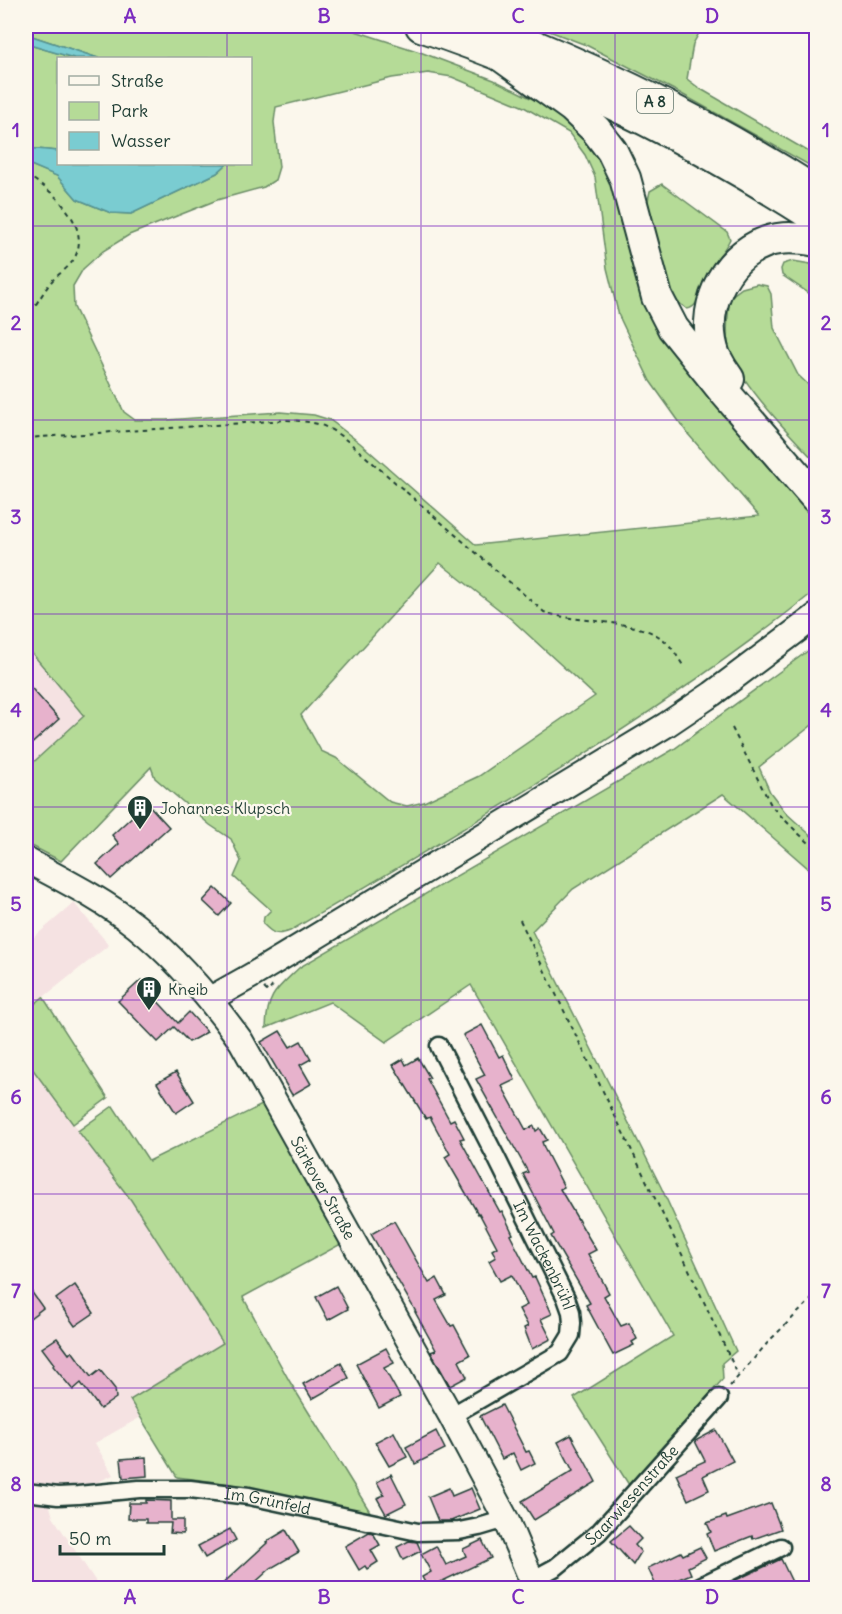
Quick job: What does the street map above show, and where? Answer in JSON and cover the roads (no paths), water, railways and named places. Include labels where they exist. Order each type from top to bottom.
[{"type":"highway","name":"A 8","points":[[421,26],[532,68],[631,114],[698,149],[816,218]]},
{"type":"highway","name":"A 8","points":[[485,26],[539,46],[639,93],[710,129],[816,192]]},
{"type":"highway","points":[[500,55],[572,106],[596,130],[612,151],[625,178],[657,297],[674,328],[721,388],[816,498]]},
{"type":"highway","points":[[816,241],[792,238],[768,242],[751,249],[737,261],[723,278],[713,299],[710,332],[716,357],[731,382],[795,457],[816,478]]},
{"type":"main road","points":[[210,999],[666,724],[712,694],[816,616]]},
{"type":"main road","name":"Särkover Straße","points":[[26,860],[81,889],[135,925],[181,967],[210,999],[241,1041],[451,1416],[506,1519],[534,1584]]},
{"type":"street","name":"Im Wackenbrühl","points":[[438,1046],[566,1298],[572,1323],[571,1335],[560,1353],[451,1416]]},
{"type":"street","name":"Saarwiesenstraße","points":[[534,1584],[599,1532],[719,1398]]},
{"type":"street","name":"Im Grünfeld","points":[[26,1492],[58,1496],[128,1489],[190,1489],[249,1496],[418,1532],[459,1531],[506,1519]]},
{"type":"street","points":[[696,1588],[781,1547]]},
{"type":"water","points":[[26,34],[95,57],[71,57],[26,44]]},
{"type":"water","points":[[26,148],[57,151],[57,165],[226,165],[217,173],[131,214],[111,213],[77,199],[57,176],[26,163]]},
{"type":"place","name":"Johannes Klupsch","points":[[140,831]]},
{"type":"place","name":"Kneib","points":[[149,1012]]}]
